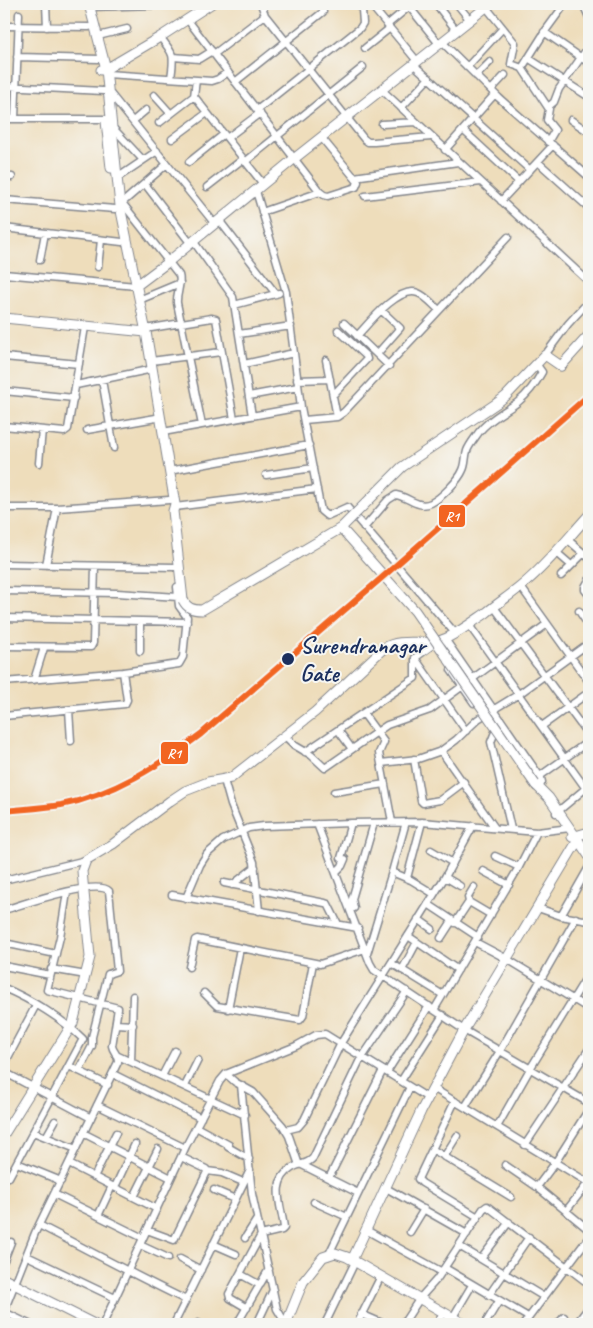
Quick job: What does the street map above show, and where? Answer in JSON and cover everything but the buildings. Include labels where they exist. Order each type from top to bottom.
[{"type":"street","points":[[46,4],[47,27]]},
{"type":"street","points":[[88,5],[186,4]]},
{"type":"street","points":[[104,71],[211,4]]},
{"type":"street","points":[[261,4],[265,15],[368,142],[431,136]]},
{"type":"street","points":[[370,4],[415,63],[429,78],[530,170]]},
{"type":"street","points":[[436,4],[456,30]]},
{"type":"street","points":[[457,4],[470,20]]},
{"type":"street","points":[[522,68],[544,32],[565,4]]},
{"type":"street","points":[[583,4],[589,17]]},
{"type":"street","points":[[88,5],[90,27],[98,59],[104,71]]},
{"type":"street","points":[[88,5],[98,36],[104,71],[106,119],[119,204],[133,286],[139,300],[156,418],[172,507],[180,598],[190,608],[202,610],[341,528],[402,467],[506,396],[537,365],[589,300]]},
{"type":"street","points":[[365,48],[410,5],[440,43],[550,144],[589,177]]},
{"type":"street","points":[[4,274],[133,286],[168,262],[295,158],[488,5],[515,44],[511,62],[522,68],[548,107],[547,120],[555,130],[550,144],[538,162],[501,201]]},
{"type":"street","points":[[189,162],[258,112],[308,68],[362,26],[362,10]]},
{"type":"street","points":[[235,82],[323,12]]},
{"type":"street","points":[[15,119],[19,14]]},
{"type":"street","points":[[174,57],[199,59],[213,53],[265,15]]},
{"type":"street","points":[[187,19],[320,192],[328,196],[356,187],[358,182],[322,137]]},
{"type":"street","points":[[4,26],[90,27]]},
{"type":"street","points":[[467,67],[503,28]]},
{"type":"street","points":[[98,36],[127,29]]},
{"type":"street","points":[[544,32],[589,63]]},
{"type":"street","points":[[160,37],[174,57],[172,78]]},
{"type":"street","points":[[548,107],[554,102],[564,81],[589,46]]},
{"type":"street","points":[[17,58],[98,59]]},
{"type":"street","points":[[528,58],[589,97]]},
{"type":"street","points":[[476,76],[490,62]]},
{"type":"street","points":[[207,187],[277,136],[362,67]]},
{"type":"street","points":[[104,71],[215,81],[228,72]]},
{"type":"street","points":[[445,150],[473,119],[505,75]]},
{"type":"street","points":[[401,108],[429,78]]},
{"type":"street","points":[[196,80],[194,96],[263,184]]},
{"type":"street","points":[[4,86],[106,92],[133,121],[276,294]]},
{"type":"street","points":[[382,90],[589,282]]},
{"type":"street","points":[[106,92],[113,128],[122,242],[144,331]]},
{"type":"street","points":[[154,95],[171,114]]},
{"type":"street","points":[[159,122],[194,96]]},
{"type":"street","points":[[133,121],[146,110]]},
{"type":"street","points":[[172,139],[207,113]]},
{"type":"street","points":[[4,119],[106,119]]},
{"type":"street","points":[[571,120],[589,132]]},
{"type":"street","points":[[382,124],[416,122]]},
{"type":"street","points":[[113,128],[143,160]]},
{"type":"street","points":[[463,130],[519,182]]},
{"type":"street","points":[[117,178],[156,151]]},
{"type":"street","points":[[354,177],[458,162]]},
{"type":"street","points":[[538,162],[589,208]]},
{"type":"street","points":[[4,200],[119,204],[167,164]]},
{"type":"street","points":[[4,176],[12,177]]},
{"type":"street","points":[[365,196],[480,182]]},
{"type":"street","points":[[145,184],[229,289],[233,297],[252,416]]},
{"type":"street","points":[[256,191],[286,292],[301,407],[322,513],[329,515],[347,507],[455,633]]},
{"type":"street","points":[[262,212],[320,192]]},
{"type":"street","points":[[119,204],[179,275],[180,283],[176,298],[202,425]]},
{"type":"street","points":[[4,228],[122,242]]},
{"type":"street","points":[[40,260],[45,233]]},
{"type":"street","points":[[304,420],[337,417],[344,412],[508,237]]},
{"type":"street","points":[[98,267],[101,240]]},
{"type":"street","points":[[139,300],[180,283]]},
{"type":"street","points":[[234,305],[286,292]]},
{"type":"street","points":[[357,336],[391,300],[415,292],[421,294],[439,310]]},
{"type":"street","points":[[376,354],[400,328],[381,310]]},
{"type":"street","points":[[4,318],[144,331],[181,323],[216,319],[234,419]]},
{"type":"street","points":[[344,324],[389,366]]},
{"type":"street","points":[[239,334],[291,326]]},
{"type":"street","points":[[4,426],[64,432],[68,429],[85,327]]},
{"type":"street","points":[[333,395],[367,359],[338,330]]},
{"type":"street","points":[[545,355],[561,366],[589,335]]},
{"type":"street","points":[[76,385],[102,380],[189,356],[221,352]]},
{"type":"street","points":[[244,364],[294,353]]},
{"type":"street","points":[[4,356],[79,364]]},
{"type":"street","points":[[326,360],[337,417]]},
{"type":"street","points":[[364,528],[388,500],[396,495],[404,496],[417,504],[424,505],[439,497],[460,475],[463,470],[467,450],[481,430],[493,418],[519,401],[536,383],[542,372],[537,365]]},
{"type":"street","points":[[4,682],[176,666],[183,657],[187,617],[179,606],[180,598],[169,471],[149,366]]},
{"type":"street","points":[[249,396],[298,383],[330,379]]},
{"type":"street","points":[[102,380],[114,448]]},
{"type":"street","points":[[4,391],[74,398]]},
{"type":"street","points":[[163,432],[301,407]]},
{"type":"street","points":[[86,430],[156,418]]},
{"type":"street","points":[[38,463],[42,430]]},
{"type":"street","points":[[169,471],[309,445]]},
{"type":"street","points":[[266,475],[313,468]]},
{"type":"street","points":[[4,508],[172,507],[317,489]]},
{"type":"street","points":[[46,565],[58,508]]},
{"type":"street","points":[[4,880],[86,860],[185,792],[203,784],[224,780],[237,773],[315,712],[384,648],[392,643],[433,643],[445,639],[494,607],[521,587],[589,515]]},
{"type":"street","points":[[341,528],[416,611],[556,812],[589,856]]},
{"type":"street","points":[[561,576],[571,565],[587,556],[567,539]]},
{"type":"street","points":[[556,552],[571,565]]},
{"type":"street","points":[[4,564],[176,567]]},
{"type":"street","points":[[4,646],[44,648],[92,647],[95,566]]},
{"type":"street","points":[[589,580],[585,590],[589,594]]},
{"type":"street","points":[[521,587],[589,682]]},
{"type":"street","points":[[4,591],[93,593],[180,598]]},
{"type":"street","points":[[494,607],[589,736]]},
{"type":"street","points":[[579,611],[589,625]]},
{"type":"street","points":[[4,618],[187,622]]},
{"type":"street","points":[[140,622],[140,650]]},
{"type":"street","points":[[285,736],[294,745],[314,757],[325,768],[394,721],[424,713],[547,624]]},
{"type":"street","points":[[469,625],[587,790],[556,812]]},
{"type":"street","points":[[445,639],[494,710],[538,785]]},
{"type":"street","points":[[433,643],[531,783],[538,785]]},
{"type":"street","points":[[305,752],[414,678],[415,658],[433,643]]},
{"type":"street","points":[[381,763],[414,759],[441,751],[456,740],[474,722],[519,694],[589,643]]},
{"type":"street","points":[[34,680],[44,648]]},
{"type":"street","points":[[415,658],[466,731]]},
{"type":"street","points":[[4,716],[125,704],[127,700],[123,672]]},
{"type":"street","points":[[542,726],[588,694]]},
{"type":"street","points":[[69,710],[71,741]]},
{"type":"street","points":[[363,713],[384,742],[379,751],[392,822]]},
{"type":"street","points":[[338,730],[352,749]]},
{"type":"street","points":[[495,732],[491,742],[512,829]]},
{"type":"street","points":[[538,785],[565,758],[589,741]]},
{"type":"street","points":[[441,751],[495,828]]},
{"type":"street","points":[[414,759],[423,803],[440,800],[464,782]]},
{"type":"street","points":[[224,780],[231,805],[242,830],[254,867],[259,911]]},
{"type":"street","points":[[334,792],[386,784]]},
{"type":"street","points":[[366,951],[406,822]]},
{"type":"street","points":[[186,898],[206,854],[223,840],[242,830],[264,826],[422,822],[573,836],[589,832]]},
{"type":"street","points":[[407,878],[422,822]]},
{"type":"street","points":[[336,872],[342,866],[351,823]]},
{"type":"street","points":[[355,912],[352,899],[374,823]]},
{"type":"street","points":[[317,824],[372,967],[464,1030],[589,1104]]},
{"type":"street","points":[[286,1130],[298,1127],[304,1120],[341,1043],[445,877],[473,826]]},
{"type":"street","points":[[330,1178],[385,1071],[431,1008],[443,995],[519,868],[537,832]]},
{"type":"street","points":[[573,836],[589,863]]},
{"type":"street","points":[[325,1324],[366,1230],[433,1088],[464,1030],[538,908],[573,836]]},
{"type":"street","points":[[431,850],[453,862]]},
{"type":"street","points":[[495,856],[519,868]]},
{"type":"street","points":[[4,1134],[71,1028],[80,998],[90,957],[82,871],[86,860]]},
{"type":"street","points":[[232,885],[254,867]]},
{"type":"street","points":[[561,916],[589,867]]},
{"type":"street","points":[[483,871],[509,885]]},
{"type":"street","points":[[392,872],[407,878],[434,894]]},
{"type":"street","points":[[445,877],[460,886]]},
{"type":"street","points":[[224,884],[328,904],[338,924]]},
{"type":"street","points":[[4,910],[84,887],[103,887],[108,891],[117,971],[108,974],[92,1037],[92,1046],[79,1071]]},
{"type":"street","points":[[441,938],[469,902],[468,897],[474,887]]},
{"type":"street","points":[[30,1324],[4,1312],[39,1226],[118,1062],[112,1046],[118,1008],[48,990],[50,972],[56,954],[68,892]]},
{"type":"street","points":[[172,895],[358,928]]},
{"type":"street","points":[[469,902],[491,915]]},
{"type":"street","points":[[428,904],[476,940],[589,1009]]},
{"type":"street","points":[[538,908],[561,916],[589,920]]},
{"type":"street","points":[[465,1107],[500,1051],[576,918]]},
{"type":"street","points":[[418,919],[432,929]]},
{"type":"street","points":[[408,936],[458,970]]},
{"type":"street","points":[[190,967],[196,939],[313,963],[326,963],[366,951]]},
{"type":"street","points":[[4,942],[56,954]]},
{"type":"street","points":[[402,970],[417,942]]},
{"type":"street","points":[[228,1008],[240,948]]},
{"type":"street","points":[[204,993],[217,1006],[300,1020],[303,1016],[313,963]]},
{"type":"street","points":[[391,963],[443,995]]},
{"type":"street","points":[[4,966],[86,975]]},
{"type":"street","points":[[497,1127],[589,973]]},
{"type":"street","points":[[5,990],[36,1005],[71,1028],[83,1039],[9,1177]]},
{"type":"street","points":[[247,1308],[228,1296],[261,1235],[284,1228],[277,1195],[284,1176],[289,1170],[313,1158],[362,1057],[407,991]]},
{"type":"street","points":[[131,1062],[133,996]]},
{"type":"street","points":[[4,1066],[36,1005]]},
{"type":"street","points":[[401,1081],[443,1015]]},
{"type":"street","points":[[116,1024],[133,1026]]},
{"type":"street","points":[[103,1324],[185,1148],[220,1081],[226,1074],[325,1034],[428,1098]]},
{"type":"street","points":[[526,1145],[589,1049]]},
{"type":"street","points":[[162,1076],[175,1050]]},
{"type":"street","points":[[116,1055],[245,1115]]},
{"type":"street","points":[[185,1086],[198,1060]]},
{"type":"street","points":[[68,1066],[108,1085]]},
{"type":"street","points":[[4,1072],[91,1118]]},
{"type":"street","points":[[113,1074],[201,1118]]},
{"type":"street","points":[[226,1074],[235,1082],[253,1092],[286,1130],[300,1165],[330,1178],[358,1194]]},
{"type":"street","points":[[241,1085],[257,1219],[273,1290],[280,1315],[286,1324]]},
{"type":"street","points":[[328,1256],[410,1087]]},
{"type":"street","points":[[433,1088],[587,1182]]},
{"type":"street","points":[[454,1101],[419,1177],[420,1182],[478,1217]]},
{"type":"street","points":[[98,1105],[185,1148]]},
{"type":"street","points":[[537,1187],[555,1163],[589,1109]]},
{"type":"street","points":[[46,1137],[55,1121]]},
{"type":"street","points":[[196,1127],[249,1159]]},
{"type":"street","points":[[33,1132],[76,1149]]},
{"type":"street","points":[[83,1133],[171,1178]]},
{"type":"street","points":[[94,1177],[116,1133]]},
{"type":"street","points":[[444,1157],[457,1136]]},
{"type":"street","points":[[98,1216],[135,1144]]},
{"type":"street","points":[[134,1197],[158,1149]]},
{"type":"street","points":[[432,1149],[510,1197]]},
{"type":"street","points":[[181,1157],[207,1171],[222,1172],[244,1182]]},
{"type":"street","points":[[17,1163],[61,1181]]},
{"type":"street","points":[[69,1164],[157,1209]]},
{"type":"street","points":[[505,1165],[537,1187],[589,1230]]},
{"type":"street","points":[[174,1324],[250,1168]]},
{"type":"street","points":[[147,1230],[174,1240],[207,1171]]},
{"type":"street","points":[[566,1211],[587,1182],[589,1174]]},
{"type":"street","points":[[386,1188],[467,1234]]},
{"type":"street","points":[[214,1190],[235,1199]]},
{"type":"street","points":[[54,1194],[98,1216],[168,1258]]},
{"type":"street","points":[[314,1202],[347,1217]]},
{"type":"street","points":[[398,1324],[405,1320],[443,1270],[483,1209],[487,1206],[589,1284]]},
{"type":"street","points":[[410,1232],[424,1209]]},
{"type":"street","points":[[245,1238],[257,1219]]},
{"type":"street","points":[[481,1259],[509,1222]]},
{"type":"street","points":[[39,1226],[114,1263],[127,1272],[186,1300]]},
{"type":"street","points":[[366,1230],[472,1285],[528,1317]]},
{"type":"street","points":[[489,1295],[529,1237]]},
{"type":"street","points":[[524,1324],[589,1237]]},
{"type":"street","points":[[4,1260],[11,1242]]},
{"type":"street","points":[[213,1244],[236,1254]]},
{"type":"street","points":[[459,1246],[544,1297]]},
{"type":"street","points":[[286,1324],[303,1282],[323,1257],[335,1253],[354,1261],[464,1324]]},
{"type":"street","points":[[27,1256],[115,1298]]},
{"type":"street","points":[[180,1259],[200,1270]]},
{"type":"street","points":[[237,1324],[269,1269]]},
{"type":"street","points":[[240,1274],[260,1285]]},
{"type":"street","points":[[357,1324],[381,1276]]},
{"type":"street","points":[[4,1279],[94,1324]]},
{"type":"street","points":[[453,1317],[472,1285]]},
{"type":"street","points":[[257,1324],[273,1290]]},
{"type":"street","points":[[485,1324],[499,1301]]},
{"type":"street","points":[[579,1320],[589,1308]]},
{"type":"street","points":[[437,1324],[443,1312]]},
{"type":"street","points":[[361,1314],[384,1324]]},
{"type":"street","points":[[558,1324],[564,1316]]},
{"type":"transit line","name":"R1","points":[[4,811],[61,805],[99,794],[135,777],[185,746],[385,575],[589,395]]},
{"type":"place","name":"Surendranagar Gate","points":[[288,659]]}]
